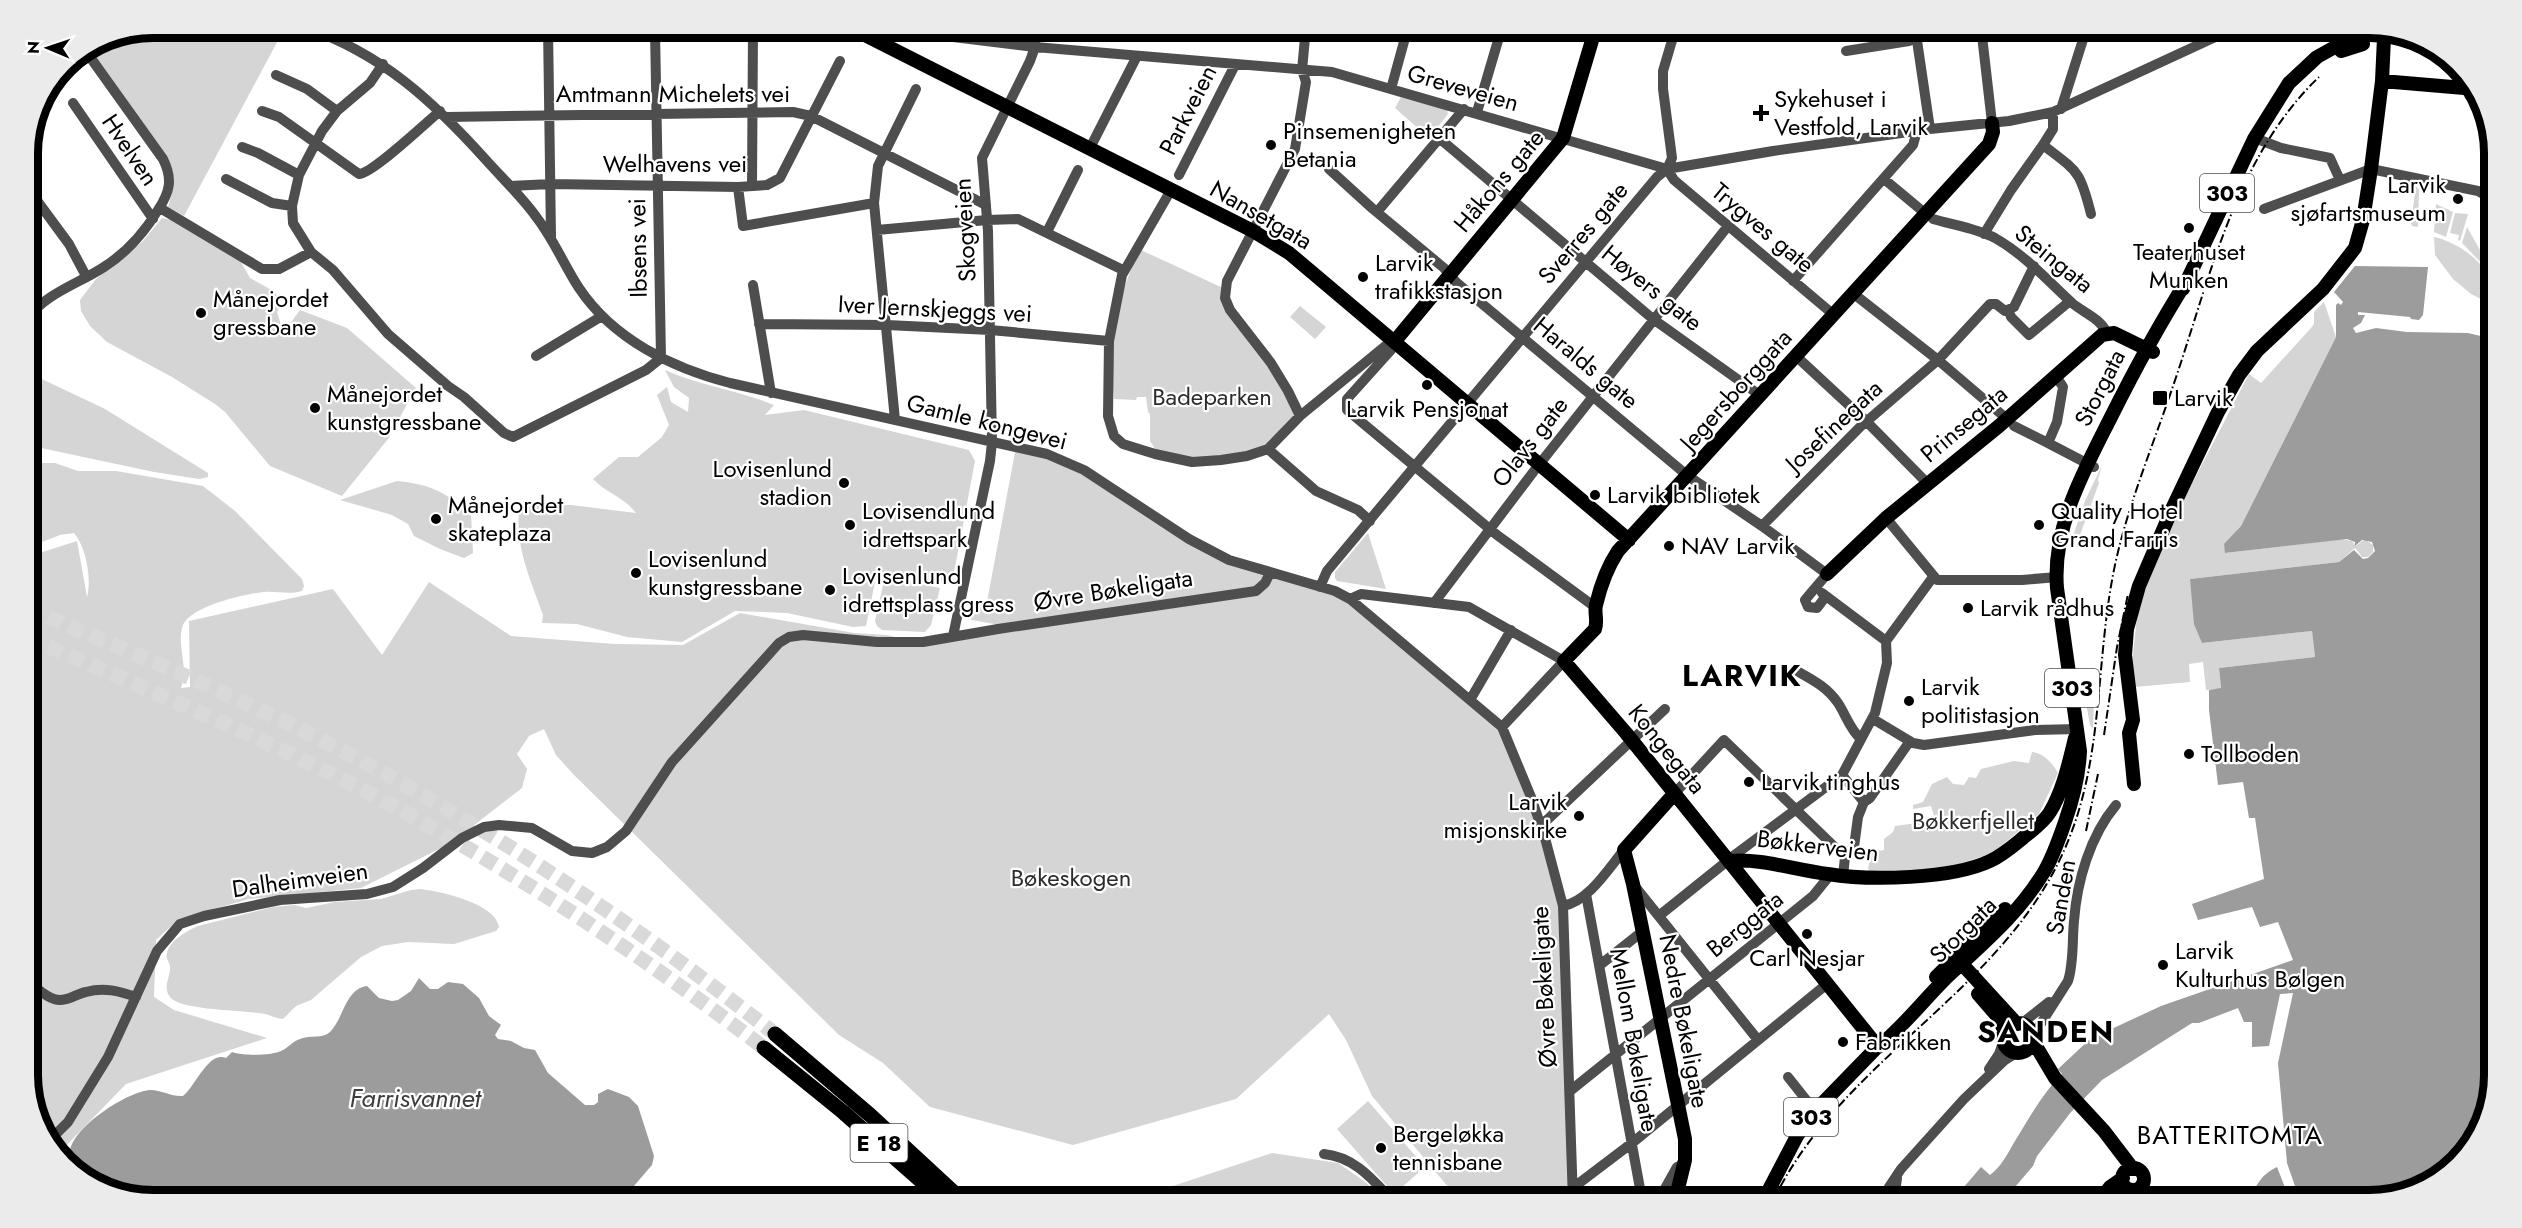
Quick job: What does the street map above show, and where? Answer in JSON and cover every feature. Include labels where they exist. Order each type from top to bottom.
[{"type":"highway","name":"E 18","points":[[775,1034],[870,1115],[951,1190]]},
{"type":"highway","name":"E 18","points":[[764,1048],[843,1112],[932,1190]]},
{"type":"main road","name":"Nansetgata","points":[[871,38],[1253,231],[1289,253],[1629,540]]},
{"type":"main road","name":"Håkons gate","points":[[1395,341],[1563,138],[1593,38]]},
{"type":"main road","name":"Storgata","points":[[2078,729],[2056,577],[2058,555],[2073,496],[2186,282],[2239,169],[2274,107],[2289,83],[2301,70],[2331,48],[2351,38]]},
{"type":"main road","name":"303","points":[[2360,38],[2366,45],[2378,45],[2382,38]]},
{"type":"main road","points":[[2134,784],[2129,733],[2133,720],[2125,655],[2127,629],[2139,586],[2181,490],[2218,412],[2239,375],[2257,351],[2323,289],[2355,248],[2363,220],[2371,169],[2385,38]]},
{"type":"main road","name":"Storgata","points":[[2274,107],[2320,62],[2334,53],[2366,45]]},
{"type":"main road","points":[[2366,45],[2373,52],[2382,78]]},
{"type":"main road","points":[[2382,78],[2464,88]]},
{"type":"main road","name":"Jegersborggata","points":[[1564,661],[1595,629],[1597,623],[1595,607],[1614,557],[1834,315],[1930,216],[1989,144],[1993,132],[1992,123]]},
{"type":"main road","points":[[2107,333],[2114,333],[2149,351]]},
{"type":"main road","name":"Prinsegata","points":[[1827,574],[1886,518],[2010,423],[2056,376],[2107,333]]},
{"type":"main road","name":"Kongegata","points":[[1564,661],[1878,1047]]},
{"type":"main road","name":"Bøkkerveien","points":[[1728,861],[1752,860],[1837,875],[1887,878],[1923,875],[1989,862],[2033,830],[2050,812],[2074,764],[2078,729]]},
{"type":"main road","name":"Storgata","points":[[1769,1190],[1797,1136],[1815,1111],[1878,1047],[1892,1036],[2026,885],[2061,832],[2075,792],[2074,764]]},
{"type":"main road","points":[[1624,850],[1674,794]]},
{"type":"main road","name":"Nedre Bøkeligate","points":[[1624,850],[1643,931],[1685,1139],[1683,1165],[1677,1190]]},
{"type":"main road","points":[[1957,964],[2019,1024],[2028,1028],[2027,1045],[2104,1131],[2135,1190]]},
{"type":"main road","points":[[1957,964],[1998,1017],[2008,1049],[2027,1045]]},
{"type":"main road","points":[[2005,1036],[2009,1027],[2019,1024]]},
{"type":"main road","points":[[2108,1190],[2110,1187],[2130,1181]]},
{"type":"main road","points":[[2130,1181],[2139,1190]]},
{"type":"street","name":"Gamle kongevei","points":[[340,38],[403,78],[444,114],[510,186],[551,237],[579,287],[602,316],[631,339],[661,358],[714,379],[1047,454],[1084,470],[1189,539],[1229,561],[1350,598]]},
{"type":"street","points":[[548,38],[551,237]]},
{"type":"street","name":"Ibsens vei","points":[[655,38],[661,358]]},
{"type":"street","points":[[752,185],[753,38]]},
{"type":"street","name":"Greveveien","points":[[962,38],[1035,47],[1332,72],[1477,112],[1667,169],[1693,163],[1930,129],[2009,121],[2057,111],[2213,38]]},
{"type":"street","name":"Skogveien","points":[[953,636],[992,442],[987,220],[982,158],[1035,47],[1035,38]]},
{"type":"street","points":[[1300,416],[1271,363],[1242,328],[1225,298],[1227,281],[1295,149],[1306,82],[1302,70],[1305,38]]},
{"type":"street","points":[[1391,89],[1405,38]]},
{"type":"street","points":[[1477,112],[1500,38]]},
{"type":"street","points":[[1667,169],[1672,158],[1663,89],[1663,71],[1673,38]]},
{"type":"street","points":[[1846,51],[1909,41],[1911,38]]},
{"type":"street","points":[[1917,38],[1930,129]]},
{"type":"street","points":[[1982,38],[1992,123]]},
{"type":"street","points":[[1984,234],[2053,129],[2057,111],[2083,38]]},
{"type":"street","points":[[38,307],[45,300],[122,254],[153,219],[169,192],[167,167],[157,148],[90,56]]},
{"type":"street","points":[[1090,148],[1137,56]]},
{"type":"street","name":"Welhavens vei","points":[[510,186],[551,184],[738,187],[767,185],[780,178],[840,61]]},
{"type":"street","points":[[383,64],[370,83],[337,111],[315,142],[300,175],[292,206],[293,223],[302,240],[311,252],[333,270],[388,334],[504,433],[513,437],[646,370],[661,358]]},
{"type":"street","name":"Parkveien","points":[[1179,175],[1235,65]]},
{"type":"street","points":[[276,75],[307,89],[337,111]]},
{"type":"street","points":[[2456,87],[2459,81]]},
{"type":"street","points":[[895,420],[874,203],[876,175],[884,153],[916,90]]},
{"type":"street","name":"Hvelven","points":[[73,103],[153,219]]},
{"type":"street","points":[[1377,212],[1464,109]]},
{"type":"street","points":[[262,111],[279,117],[359,174],[363,174],[444,114]]},
{"type":"street","name":"Amtmann Michelets vei","points":[[444,114],[549,116],[793,112],[811,116],[986,205]]},
{"type":"street","points":[[1793,281],[1913,145],[1917,131]]},
{"type":"street","name":"Høyers gate","points":[[1439,138],[1653,319],[1761,396]]},
{"type":"street","points":[[2265,143],[2330,158],[2340,180]]},
{"type":"street","points":[[2043,145],[2077,171],[2083,182],[2091,214]]},
{"type":"street","points":[[242,147],[300,175]]},
{"type":"street","name":"Haralds gate","points":[[1329,169],[1522,337],[1688,476],[1762,525],[1827,574]]},
{"type":"street","name":"Trygves gate","points":[[1667,169],[1674,180],[1834,315]]},
{"type":"street","name":"Sverres gate","points":[[1320,587],[1327,571],[1467,402],[1667,169]]},
{"type":"street","points":[[2264,209],[2371,169],[2478,191],[2484,195]]},
{"type":"street","points":[[1047,232],[1078,170]]},
{"type":"street","points":[[226,179],[272,202],[292,206]]},
{"type":"street","points":[[1884,179],[1930,216]]},
{"type":"street","points":[[738,187],[743,226],[874,203]]},
{"type":"street","name":"Parkveien","points":[[1109,341],[1123,270],[1171,190]]},
{"type":"street","points":[[38,202],[69,244],[86,276]]},
{"type":"street","points":[[160,208],[262,268],[279,269],[311,252]]},
{"type":"street","name":"Steingata","points":[[1930,216],[1984,234],[2007,246],[2034,266],[2070,301],[2103,326],[2107,333]]},
{"type":"street","points":[[877,230],[1018,219],[1123,270]]},
{"type":"street","name":"Olavs gate","points":[[1434,603],[1539,464],[1728,226]]},
{"type":"street","points":[[2034,266],[2018,300],[2009,311],[2011,317],[2029,335],[2070,301]]},
{"type":"street","points":[[753,285],[771,393]]},
{"type":"street","points":[[1854,294],[1938,360],[2010,423],[2091,465]]},
{"type":"street","name":"Josefinegata","points":[[1762,525],[1866,421],[1938,360],[1990,304],[1996,304],[2009,311]]},
{"type":"street","points":[[536,356],[602,316]]},
{"type":"street","name":"Iver Jernskjeggs vei","points":[[759,324],[887,325],[990,330],[1109,341]]},
{"type":"street","points":[[1109,341],[1109,423],[1114,436],[1123,444],[1192,462],[1247,456],[1268,449],[1300,416],[1384,347],[1395,341]]},
{"type":"street","points":[[1395,341],[1391,350],[1347,399],[1347,410],[1489,529],[1595,607]]},
{"type":"street","points":[[1797,357],[1866,421],[1928,484]]},
{"type":"street","points":[[2048,443],[2057,422],[2063,387],[2056,376]]},
{"type":"street","points":[[1268,449],[1316,491],[1358,510],[1370,520]]},
{"type":"street","points":[[1886,518],[1933,577],[1941,582],[2056,577]]},
{"type":"street","name":"Øvre Bøkeligata","points":[[953,636],[1256,591],[1265,583],[1270,573]]},
{"type":"street","name":"Prinsegata","points":[[1815,588],[1827,574]]},
{"type":"street","points":[[1660,915],[1842,775],[1873,719],[1887,663],[1886,641],[1933,577]]},
{"type":"street","points":[[1826,596],[1817,608],[1808,607],[1805,600],[1815,588],[1826,596],[1886,641]]},
{"type":"street","name":"Kongegata","points":[[1350,598],[1361,594],[1469,607],[1564,661]]},
{"type":"street","name":"Øvre Bøkeligate","points":[[1350,598],[1502,727],[1540,823],[1563,906],[1574,1187]]},
{"type":"street","points":[[1470,700],[1511,630]]},
{"type":"street","name":"Dalheimveien","points":[[54,1135],[68,1122],[108,1057],[164,942],[180,924],[193,919],[280,900],[367,894],[393,887],[423,868],[462,838],[484,827],[499,825],[532,828],[572,851],[592,853],[608,847],[626,831],[672,762],[779,642],[789,637],[802,635],[877,642],[923,642],[953,636]]},
{"type":"street","points":[[1502,727],[1564,661]]},
{"type":"street","points":[[1797,671],[1822,685],[1837,702],[1855,734],[1861,739]]},
{"type":"street","points":[[1540,823],[1547,820],[1665,709]]},
{"type":"street","points":[[1873,719],[1910,741],[1924,746],[2035,730],[2078,729]]},
{"type":"street","points":[[1674,794],[1724,740],[1845,857]]},
{"type":"street","points":[[1837,875],[1845,857],[1854,847],[1858,817],[1863,802],[1870,798],[1910,741]]},
{"type":"street","points":[[1842,775],[1863,802]]},
{"type":"street","name":"Sanden","points":[[1981,1082],[2027,1045],[2068,981],[2071,972],[2074,919],[2080,881],[2093,843],[2116,805]]},
{"type":"street","points":[[1563,906],[1574,904],[1586,894],[1624,850]]},
{"type":"street","name":"Berggata","points":[[1570,1091],[1837,875]]},
{"type":"street","points":[[1633,884],[1758,1040]]},
{"type":"street","name":"Mellom Bøkeligate","points":[[1586,894],[1640,1190]]},
{"type":"street","points":[[1600,965],[1643,931]]},
{"type":"street","points":[[1574,1187],[1632,1143],[1678,1103],[1827,984]]},
{"type":"street","points":[[38,990],[57,1000],[103,989],[136,997]]},
{"type":"street","name":"Sanden","points":[[2019,1024],[2055,999]]},
{"type":"street","points":[[1888,1190],[1901,1169],[1981,1082],[1999,1054],[2005,1036]]},
{"type":"street","points":[[1788,1077],[1815,1111]]},
{"type":"street","points":[[1324,1154],[1344,1158],[1363,1169],[1383,1190]]},
{"type":"street","points":[[1664,1190],[1677,1167],[1683,1165]]},
{"type":"green space","points":[[145,38],[279,38],[184,216],[168,207],[174,182],[167,158],[93,55],[109,46]]},
{"type":"green space","points":[[1401,97],[1447,110],[1448,114],[1429,138],[1395,108]]},
{"type":"green space","points":[[2416,186],[2419,190],[2418,227],[2412,226],[2411,223]]},
{"type":"green space","points":[[2436,204],[2453,212],[2446,237],[2434,232]]},
{"type":"green space","points":[[2455,213],[2468,214],[2460,241],[2458,240],[2459,235],[2450,233]]},
{"type":"green space","points":[[162,218],[171,220],[241,262],[250,278],[275,292],[281,305],[277,312],[281,325],[287,328],[300,310],[347,328],[416,388],[388,439],[342,496],[270,466],[225,412],[215,404],[172,377],[107,342],[90,326],[81,311],[80,300],[96,279],[143,241]]},
{"type":"green space","points":[[2467,227],[2484,253],[2484,266],[2462,243]]},
{"type":"green space","points":[[2434,237],[2456,245],[2477,261],[2484,269],[2484,300],[2471,294],[2453,279],[2435,255]]},
{"type":"green space","name":"Badeparken","points":[[1141,250],[1223,288],[1222,294],[1287,389],[1295,417],[1259,452],[1192,462],[1155,449],[1150,441],[1150,414],[1146,397],[1137,397],[1136,400],[1114,399],[1113,361],[1116,322],[1132,266]]},
{"type":"green space","points":[[2324,302],[2336,337],[2241,526],[2224,545],[2226,553],[2342,539],[2352,541],[2356,546],[2366,540],[2373,545],[2373,552],[2368,557],[2362,557],[2355,548],[2339,562],[2190,579],[2202,643],[2312,631],[2315,657],[2219,668],[2221,689],[2206,690],[2203,662],[2189,664],[2190,682],[2135,687],[2132,664],[2138,607],[2167,532],[2249,374],[2261,383],[2311,328],[2314,324],[2314,312]]},
{"type":"green space","points":[[1300,306],[1326,327],[1315,339],[1290,317]]},
{"type":"green space","name":"Lovisendlund idrettspark","points":[[665,370],[774,405],[765,415],[804,410],[969,450],[975,461],[953,578],[949,579],[952,580],[951,584],[877,572],[866,626],[853,627],[787,613],[735,611],[682,642],[627,637],[577,624],[542,623],[543,615],[522,552],[518,525],[519,512],[531,505],[571,505],[636,513],[593,479],[619,457],[638,457],[662,437],[669,425],[657,395],[667,387],[671,402],[688,412],[689,398],[674,387]]},
{"type":"green space","points":[[38,377],[105,409],[208,473],[208,477],[199,479],[154,472],[38,447]]},
{"type":"green space","name":"Bøkeskogen","points":[[1016,447],[1047,454],[1229,560],[1335,591],[1502,727],[1563,906],[1574,1187],[1554,1190],[1451,1190],[1372,1096],[1346,1040],[1329,1014],[1236,1099],[1073,1145],[930,1107],[883,1063],[839,1035],[574,775],[556,755],[544,729],[529,736],[517,754],[527,769],[522,788],[451,843],[361,888],[249,899],[179,919],[156,940],[154,997],[174,1010],[267,1038],[126,1084],[64,1148],[49,1126],[38,1083],[38,553],[77,541],[87,597],[89,581],[85,555],[74,533],[60,535],[38,544],[38,463],[55,463],[78,471],[116,471],[203,486],[235,511],[302,579],[304,586],[302,591],[264,592],[231,599],[205,608],[186,621],[181,636],[184,673],[181,688],[190,687],[189,621],[333,589],[382,655],[429,582],[511,636],[615,644],[683,645],[740,613],[854,633],[887,635],[926,645],[1010,627],[972,620],[965,615],[972,608],[986,607]]},
{"type":"green space","points":[[2102,465],[2099,483],[2080,535],[2073,536],[2085,501]]},
{"type":"green space","name":"Månejordet skateplaza","points":[[397,481],[429,487],[454,500],[471,514],[473,553],[464,558],[440,549],[414,536],[408,524],[392,515],[340,500]]},
{"type":"green space","points":[[1368,533],[1386,589],[1337,581],[1335,578],[1335,572]]},
{"type":"green space","points":[[885,576],[940,588],[931,625],[925,632],[882,630],[877,626],[875,621]]},
{"type":"green space","points":[[2095,671],[2093,729],[2090,725],[2084,692],[2091,690],[2087,674]]},
{"type":"green space","name":"Bøkkerfjellet","points":[[2032,752],[2044,757],[2058,773],[2039,814],[1993,853],[1956,865],[1870,873],[1868,868],[1872,852],[1884,850],[1884,839],[1893,832],[1895,826],[1917,823],[1918,819],[1934,816],[1931,806],[1913,809],[1913,805],[1923,802],[1932,784],[1947,777],[1953,784],[1964,785],[1969,777],[1976,778],[1981,769],[2014,761],[2029,763]]},
{"type":"green space","points":[[421,889],[454,896],[478,905],[488,911],[499,927],[496,931],[454,944],[408,942],[382,946],[361,957],[311,1000],[296,1006],[283,1019],[265,1014],[187,1005],[176,1002],[168,993],[170,966],[167,955],[169,948],[180,936],[198,926],[273,907],[295,905],[306,908],[335,902],[381,899]]},
{"type":"green space","name":"Bergeløkka tennisbane","points":[[1368,1101],[1425,1167],[1399,1190],[1390,1190],[1337,1129]]},
{"type":"green space","points":[[1272,1153],[1338,1163],[1374,1190],[1165,1190]]},
{"type":"water","points":[[2355,266],[2428,267],[2423,315],[2419,320],[2410,317],[2358,312],[2358,315],[2365,315],[2361,323],[2353,328],[2356,333],[2376,328],[2407,332],[2468,333],[2484,337],[2484,1090],[2473,1126],[2456,1151],[2445,1162],[2420,1179],[2406,1184],[2377,1190],[2286,1190],[2295,1186],[2287,1163],[2278,1063],[2293,993],[2280,994],[2269,1046],[2252,1047],[2252,1022],[2244,1022],[2238,1008],[2199,1023],[2192,1023],[2102,1080],[2071,1112],[2037,1156],[2033,1166],[2012,1190],[1961,1190],[1981,1167],[1990,1175],[1998,1168],[2042,1098],[2062,1074],[2058,1069],[2090,1039],[2161,1006],[2293,960],[2278,922],[2260,927],[2252,907],[2198,920],[2192,904],[2264,879],[2255,818],[2249,818],[2243,782],[2218,785],[2209,710],[2209,690],[2221,688],[2219,668],[2315,657],[2312,631],[2202,643],[2194,624],[2190,579],[2339,562],[2354,550],[2363,559],[2368,558],[2375,551],[2372,542],[2362,540],[2355,546],[2355,542],[2347,539],[2225,553],[2224,544],[2241,526],[2336,337],[2336,305],[2338,303],[2341,305],[2343,302],[2334,292]]},
{"type":"water","name":"Farrisvannet","points":[[419,978],[430,989],[438,989],[448,982],[463,984],[479,998],[489,1016],[501,1025],[495,1035],[498,1039],[535,1050],[548,1073],[585,1105],[594,1105],[598,1102],[598,1094],[608,1089],[629,1097],[638,1106],[654,1156],[652,1165],[630,1190],[145,1190],[102,1179],[70,1155],[74,1141],[81,1131],[103,1112],[128,1097],[150,1090],[183,1096],[208,1064],[220,1057],[226,1058],[232,1052],[251,1055],[272,1053],[283,1050],[300,1039],[324,1035],[335,1026],[349,998],[360,988],[367,986],[379,998],[392,1001],[398,1000],[411,991]]},
{"type":"water","points":[[2277,1167],[2286,1190],[2254,1190],[2267,1173]]},
{"type":"tunnel","points":[[38,613],[240,700],[310,734],[432,800],[550,872],[664,950],[775,1034]]},
{"type":"tunnel","points":[[38,642],[282,750],[417,819],[570,911],[668,978],[764,1048]]},
{"type":"railway","points":[[1780,1190],[1803,1151],[1839,1106],[2004,943],[2038,897],[2066,846],[2078,814],[2086,782],[2092,750],[2111,586],[2122,536],[2137,487],[2212,265],[2245,183],[2265,145],[2290,109],[2319,77]]},
{"type":"railway","points":[[2104,735],[2117,647],[2128,594]]},
{"type":"railway","points":[[2086,831],[2098,774]]},
{"type":"place","name":"Sykehuset i Vestfold, Larvik","points":[[1761,113]]},
{"type":"place","name":"Pinsemenigheten Betania","points":[[1271,145]]},
{"type":"place","name":"Larvik sjøfartsmuseum","points":[[2458,199]]},
{"type":"place","name":"Teaterhuset Munken","points":[[2189,228]]},
{"type":"place","name":"Larvik trafikkstasjon","points":[[1363,277]]},
{"type":"place","name":"Månejordet gressbane","points":[[201,313]]},
{"type":"place","name":"Larvik Pensjonat","points":[[1427,385]]},
{"type":"place","name":"Larvik","points":[[2160,398]]},
{"type":"place","name":"Månejordet kunstgressbane","points":[[315,408]]},
{"type":"place","name":"Lovisenlund stadion","points":[[844,483]]},
{"type":"place","name":"Larvik bibliotek","points":[[1595,495]]},
{"type":"place","name":"Månejordet skateplaza","points":[[436,519]]},
{"type":"place","name":"Lovisendlund idrettspark","points":[[850,525]]},
{"type":"place","name":"Quality Hotel Grand Farris","points":[[2039,525]]},
{"type":"place","name":"NAV Larvik","points":[[1669,546]]},
{"type":"place","name":"Lovisenlund kunstgressbane","points":[[636,573]]},
{"type":"place","name":"Lovisenlund idrettsplass gress","points":[[830,590]]},
{"type":"place","name":"Larvik rådhus","points":[[1968,608]]},
{"type":"place","name":"Larvik politistasjon","points":[[1909,701]]},
{"type":"place","name":"Tollboden","points":[[2189,754]]},
{"type":"place","name":"Larvik tinghus","points":[[1749,782]]},
{"type":"place","name":"Larvik misjonskirke","points":[[1579,816]]},
{"type":"place","name":"Carl Nesjar","points":[[1807,934]]},
{"type":"place","name":"Larvik Kulturhus Bølgen","points":[[2163,965]]},
{"type":"place","name":"Fabrikken","points":[[1843,1042]]},
{"type":"place","name":"Bergeløkka tennisbane","points":[[1381,1148]]},
{"type":"district","name":"LARVIK","points":[[1742,676]]},
{"type":"district","name":"SANDEN","points":[[2046,1032]]},
{"type":"district","name":"BATTERITOMTA","points":[[2230,1135]]}]
